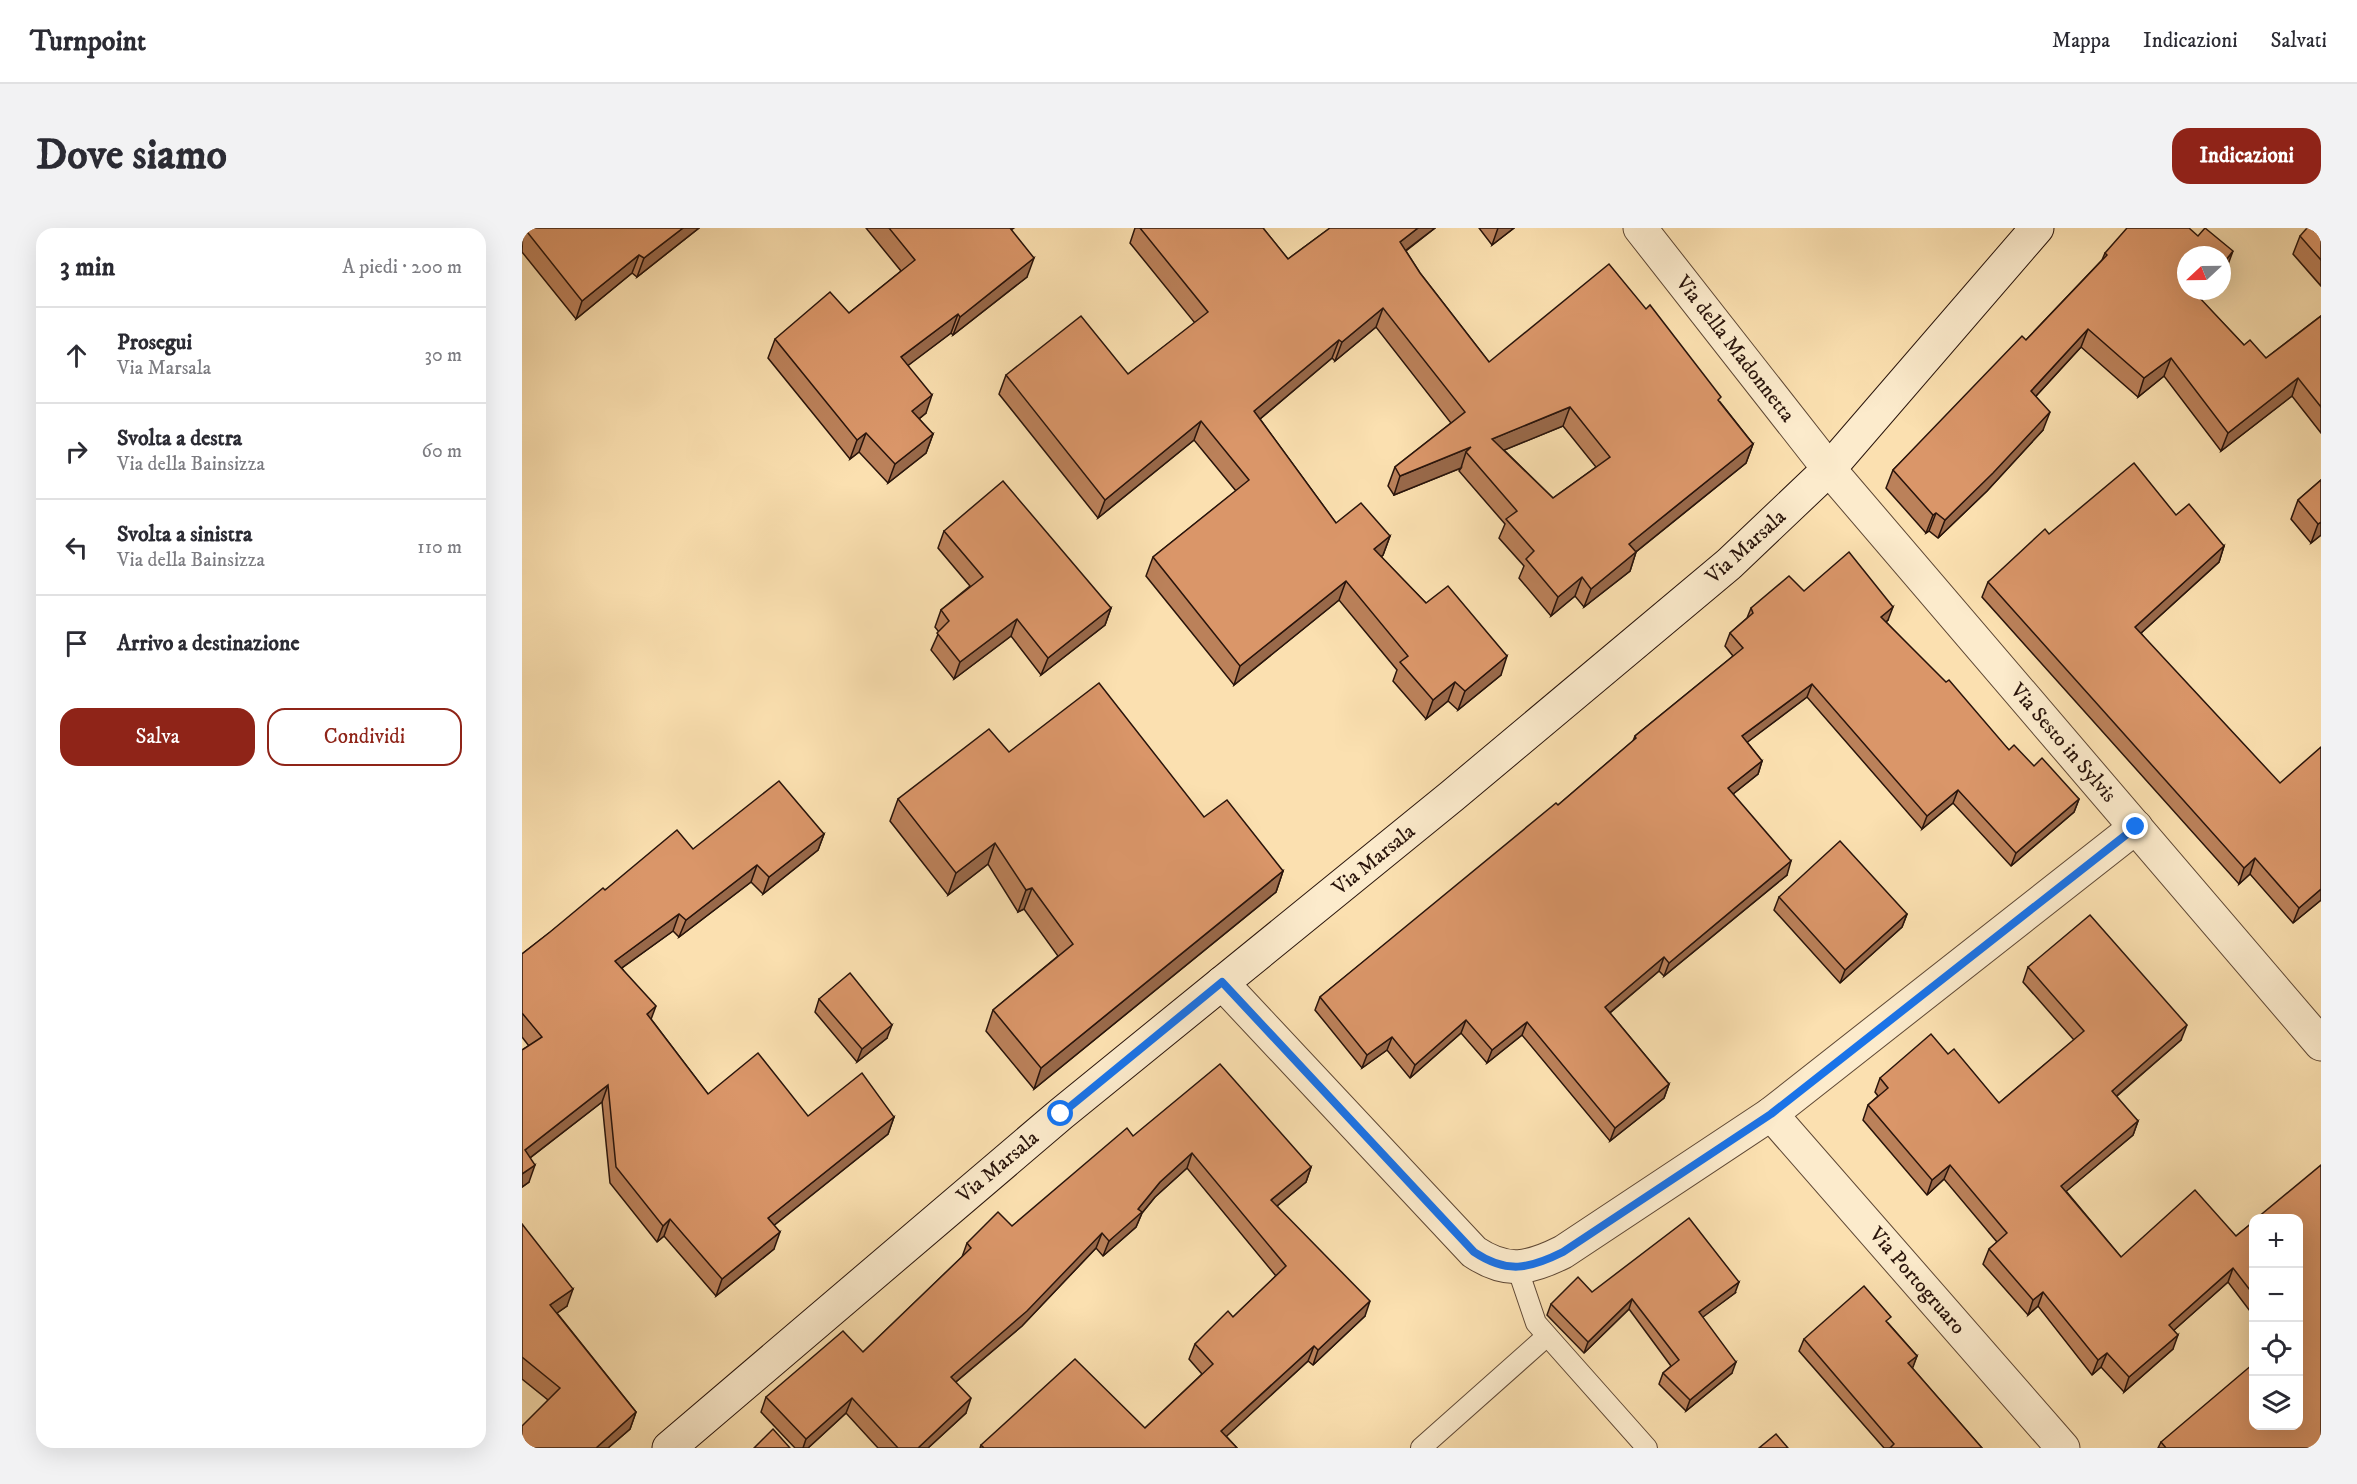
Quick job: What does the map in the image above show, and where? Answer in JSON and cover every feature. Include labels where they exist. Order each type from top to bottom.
[{"type":"street","name":"Via della Madonnetta","points":[[1640,228],[1829,469]]},
{"type":"street","name":"Via Marsala","points":[[669,1448],[1052,1121],[1452,796],[1728,564],[1829,469],[2037,228]]},
{"type":"street","name":"Via Sesto in Sylvis","points":[[1829,469],[2321,1044]]},
{"type":"street","points":[[1222,982],[1474,1252],[1502,1266],[1517,1267],[1544,1261],[1563,1252],[1771,1114],[2136,827]]},
{"type":"street","name":"Via Portogruaro","points":[[1771,1114],[2063,1448]]},
{"type":"lane","points":[[1517,1267],[1536,1323],[1647,1448]]},
{"type":"lane","points":[[1421,1448],[1548,1336]]},
{"type":"building","points":[[524,228],[683,228],[644,258],[639,255],[582,301]]},
{"type":"building","points":[[889,228],[1010,228],[1034,258],[960,317],[958,314],[901,357],[932,395],[912,411],[933,434],[895,464],[866,433],[857,440],[775,339],[830,292],[849,313],[915,260]]},
{"type":"building","points":[[1140,228],[1263,228],[1288,259],[1330,228],[1418,228],[1400,242],[1420,273],[1489,362],[1609,264],[1646,309],[1650,305],[1721,397],[1718,400],[1753,444],[1629,544],[1636,552],[1591,589],[1582,577],[1558,597],[1526,559],[1534,551],[1506,519],[1517,511],[1466,452],[1471,447],[1400,476],[1395,467],[1465,412],[1383,308],[1342,342],[1339,340],[1254,411],[1336,523],[1361,503],[1390,536],[1374,549],[1426,603],[1448,586],[1507,656],[1465,691],[1455,682],[1433,700],[1400,662],[1408,656],[1346,581],[1240,666],[1153,557],[1249,480],[1201,421],[1105,500],[1006,375],[1081,316],[1128,374],[1208,312]],"holes":[[[1570,407],[1610,457],[1553,498],[1492,439]]]},
{"type":"building","points":[[2127,228],[2189,228],[2198,236],[2205,228],[2227,246],[2177,246],[2177,300],[2202,300],[2244,345],[2250,340],[2266,358],[2321,316],[2321,407],[2298,378],[2228,433],[2171,358],[2144,378],[2088,329],[2031,391],[2050,412],[1945,520],[1936,513],[1933,515],[1893,470],[2022,336],[2026,340],[2107,255],[2105,253]]},
{"type":"building","points":[[2307,228],[2321,228],[2321,260],[2300,236]]},
{"type":"building","points":[[2134,463],[2176,515],[2189,504],[2224,546],[2135,627],[2280,783],[2321,747],[2321,889],[2299,908],[2255,858],[2244,868],[1988,582],[2045,529],[2049,534]]},
{"type":"building","points":[[2321,480],[2321,522],[2318,524],[2298,500]]},
{"type":"building","points":[[1003,481],[1111,608],[1048,658],[1017,619],[960,662],[937,633],[949,621],[941,610],[983,577],[944,531]]},
{"type":"building","points":[[1849,552],[1893,607],[1881,617],[1946,682],[1949,680],[2009,750],[2014,745],[2034,766],[2042,758],[2079,799],[2016,853],[1958,790],[1927,816],[1812,684],[1742,736],[1762,761],[1728,788],[1791,861],[1669,963],[1664,957],[1605,1007],[1669,1084],[1615,1128],[1527,1022],[1492,1050],[1466,1020],[1415,1065],[1392,1037],[1367,1055],[1320,997],[1556,803],[1558,805],[1636,738],[1635,736],[1743,648],[1730,633],[1753,613],[1751,608],[1789,576],[1804,591]]},
{"type":"building","points":[[1099,683],[1204,817],[1227,800],[1283,871],[1041,1068],[993,1010],[1073,944],[1032,888],[1026,890],[995,843],[956,873],[898,799],[989,729],[1009,752]]},
{"type":"building","points":[[779,781],[824,834],[769,877],[757,865],[686,920],[679,914],[615,961],[656,1006],[647,1014],[708,1094],[758,1053],[808,1116],[862,1073],[894,1117],[768,1218],[780,1232],[722,1279],[670,1219],[663,1226],[616,1167],[608,1085],[525,1150],[535,1165],[522,1174],[522,1050],[542,1037],[522,1013],[522,954],[603,888],[605,890],[677,830],[693,849]]},
{"type":"building","points":[[1840,841],[1907,914],[1845,970],[1779,897]]},
{"type":"building","points":[[2090,915],[2187,1025],[2112,1091],[2138,1121],[2061,1186],[2121,1257],[2195,1190],[2236,1236],[2249,1225],[2249,1289],[2233,1268],[2169,1325],[2178,1335],[2129,1377],[2107,1353],[2098,1360],[2043,1292],[2033,1300],[1989,1249],[2007,1233],[1950,1165],[1932,1180],[1868,1105],[1888,1088],[1880,1078],[1931,1034],[1948,1054],[1954,1049],[1999,1103],[2084,1031],[2028,967]]},
{"type":"building","points":[[850,973],[892,1025],[862,1049],[819,999]]},
{"type":"building","points":[[1220,1064],[1311,1167],[1271,1200],[1370,1301],[1318,1350],[1314,1346],[1221,1431],[1237,1448],[984,1448],[981,1445],[1075,1359],[1145,1428],[1213,1364],[1195,1344],[1228,1311],[1233,1317],[1286,1266],[1192,1153],[1160,1182],[1138,1209],[1142,1212],[1109,1241],[1102,1233],[1027,1311],[951,1377],[971,1398],[918,1448],[898,1448],[852,1398],[806,1439],[766,1397],[843,1331],[863,1352],[971,1248],[967,1243],[998,1212],[1012,1226],[1127,1128],[1133,1136]]},
{"type":"building","points":[[2321,1165],[2321,1448],[2166,1448],[2161,1442],[2249,1367],[2249,1430],[2303,1430],[2303,1214],[2262,1214]]},
{"type":"building","points":[[1689,1218],[1739,1282],[1699,1312],[1736,1362],[1690,1400],[1663,1373],[1679,1360],[1632,1299],[1588,1342],[1551,1304],[1578,1277],[1592,1292]]},
{"type":"building","points":[[522,1224],[573,1289],[550,1305],[636,1412],[596,1448],[522,1448],[522,1426],[560,1388],[522,1357]]},
{"type":"building","points":[[1864,1286],[1891,1317],[1886,1321],[1917,1356],[1908,1363],[1982,1448],[1890,1448],[1894,1444],[1804,1339]]},
{"type":"building","points":[[773,1429],[790,1448],[754,1448]]},
{"type":"building","points":[[1776,1434],[1788,1448],[1759,1448]]},
{"type":"route","points":[[1061,1114],[1222,982],[1474,1252],[1502,1266],[1529,1266],[1563,1252],[1771,1114],[2136,827]]}]
